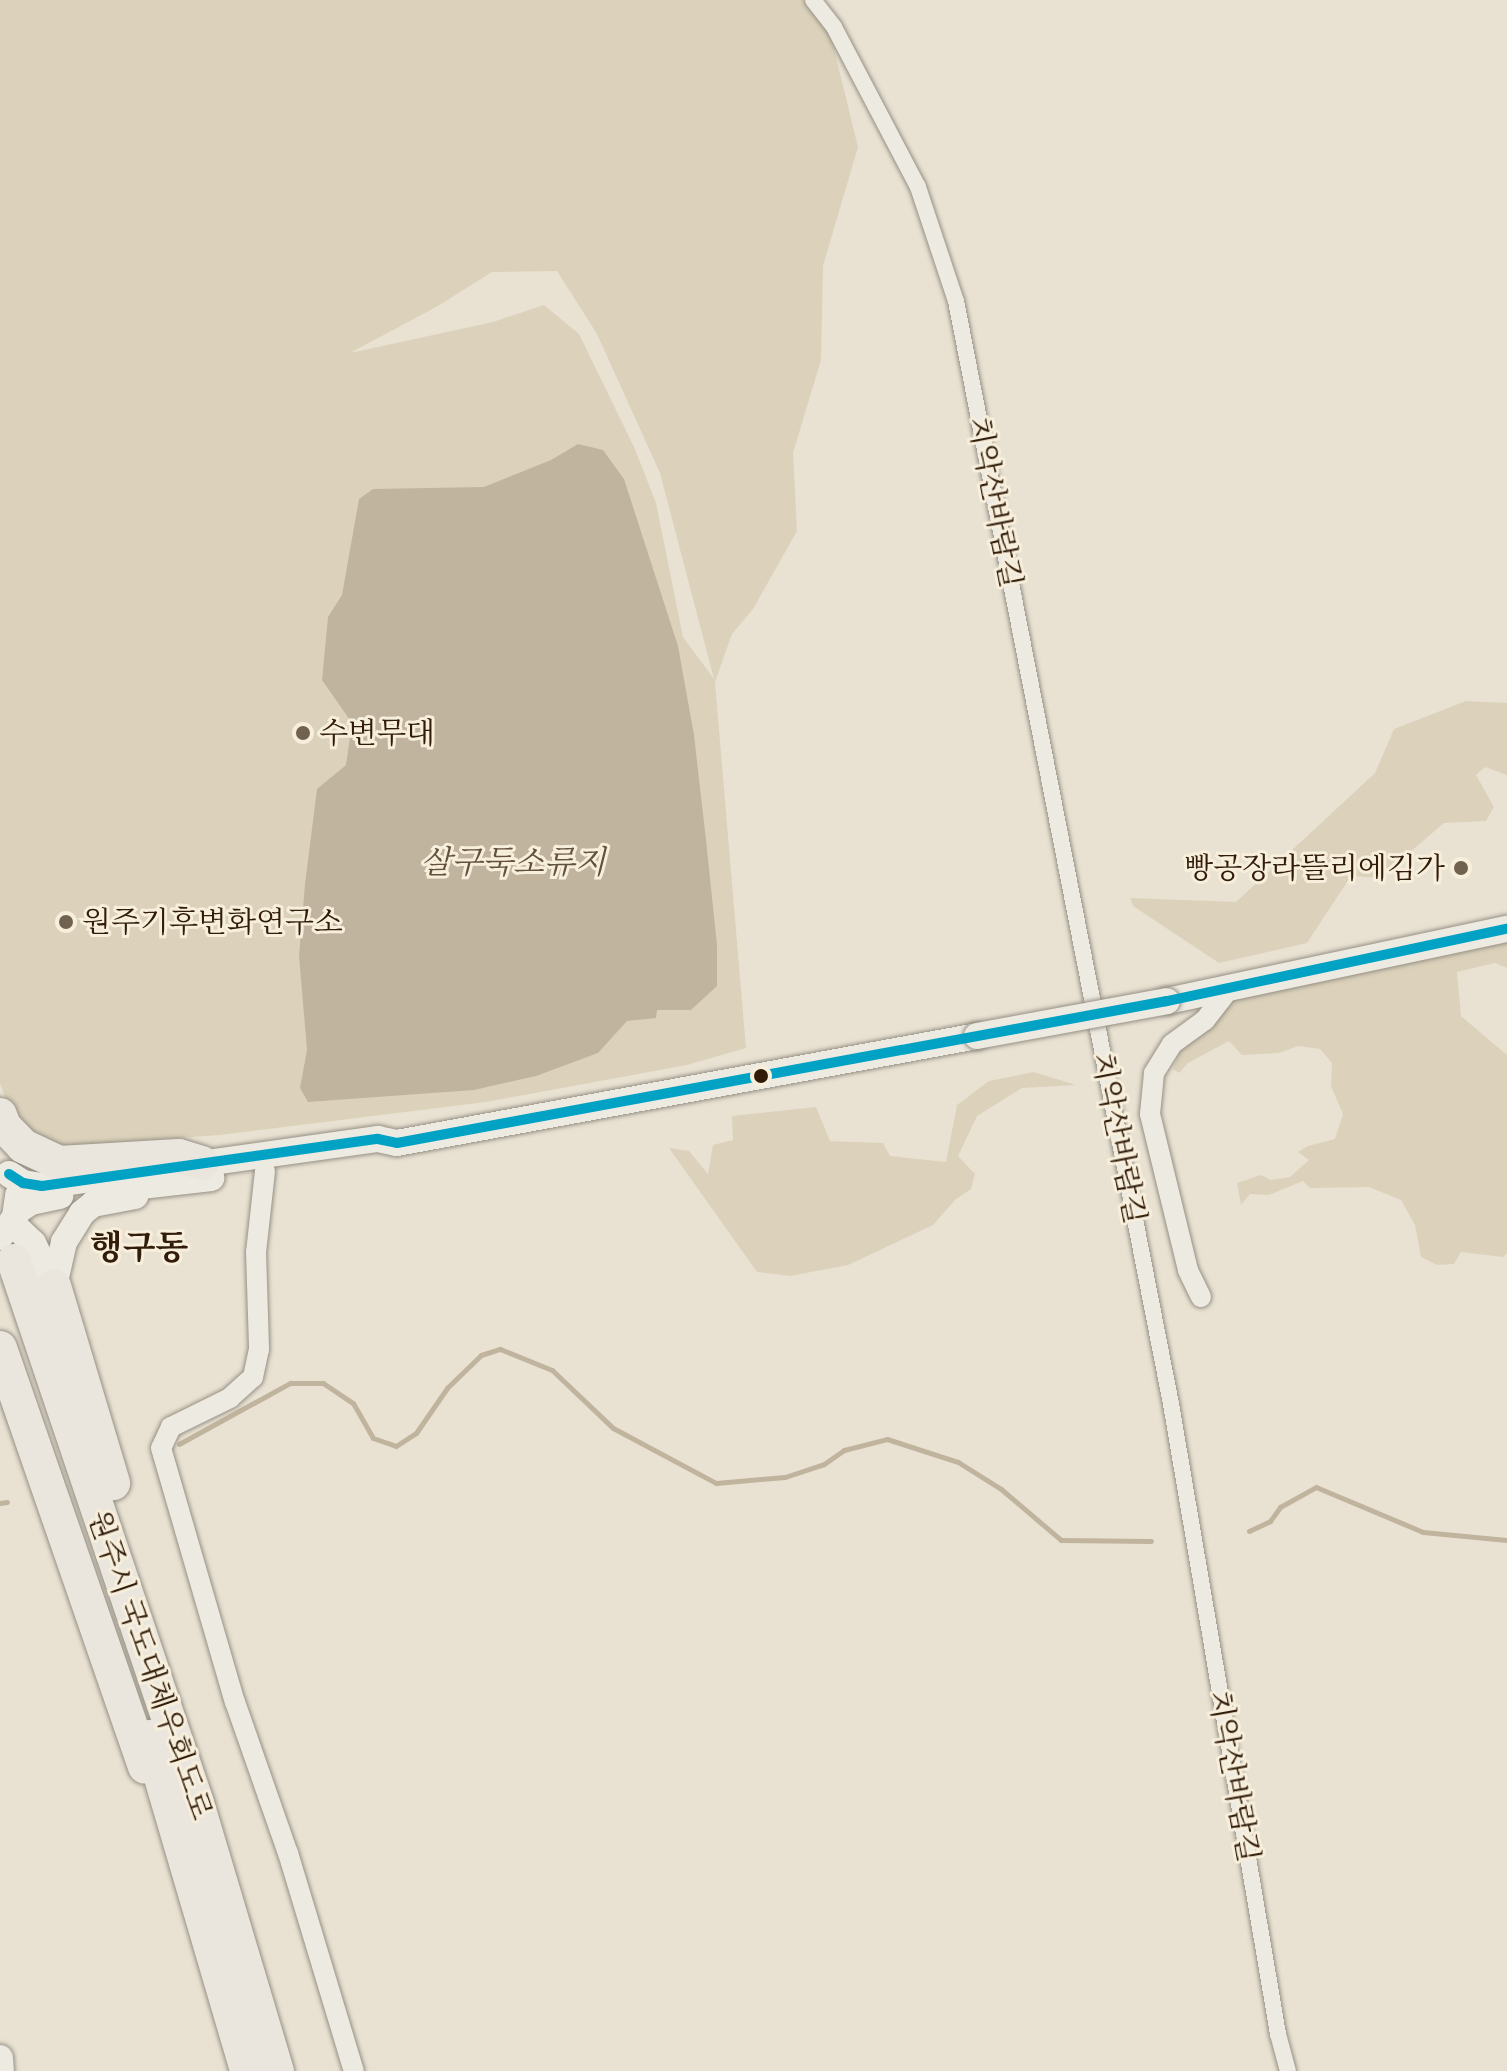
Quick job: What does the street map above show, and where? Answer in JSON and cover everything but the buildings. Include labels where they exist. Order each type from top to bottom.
[{"type":"highway","points":[[2,1120],[4,1168]]},
{"type":"highway","points":[[2,1120],[23,1146],[59,1163],[179,1156],[203,1171]]},
{"type":"highway","name":"원주시 국도대체우회도로","points":[[11,1233],[184,1804],[277,2071]]},
{"type":"highway","points":[[54,1286],[196,1754],[184,1804]]},
{"type":"highway","points":[[0,1293],[184,1804],[247,2071]]},
{"type":"highway","points":[[0,1348],[11,1407],[146,1768],[184,1804]]},
{"type":"street","name":"치악산바람길","points":[[813,0],[834,27],[918,187],[956,301],[1171,1404],[1275,2019],[1288,2071]]},
{"type":"street","points":[[11,1233],[40,1199],[378,1139],[397,1143],[1167,1001],[1507,929]]},
{"type":"street","points":[[1201,1297],[1188,1270],[1150,1114],[1154,1073],[1172,1044],[1205,1020],[1230,988]]},
{"type":"street","points":[[4,1168],[23,1183],[42,1186],[203,1171],[265,1171],[381,1156],[397,1143]]},
{"type":"street","points":[[4,1168],[17,1194],[11,1233]]},
{"type":"street","points":[[54,1286],[64,1242],[82,1213],[93,1204],[184,1188],[203,1171]]},
{"type":"street","points":[[265,1171],[256,1252],[259,1349],[253,1377],[230,1398],[171,1427],[161,1448],[235,1702],[288,1853],[354,2071]]},
{"type":"street","points":[[11,1233],[33,1243],[54,1286]]},
{"type":"street","points":[[0,2058],[1,2071]]},
{"type":"shaded area","points":[[0,0],[822,0],[858,147],[823,266],[821,360],[793,453],[797,531],[753,609],[732,634],[715,682],[746,1048],[687,1065],[486,1102],[219,1135],[69,1146],[36,1138],[11,1114],[0,1083]],"holes":[[[557,271],[597,334],[660,473],[714,679],[683,637],[656,503],[635,449],[579,334],[544,305],[493,322],[350,353],[438,306],[492,272]]]},
{"type":"shaded area","points":[[1466,701],[1507,703],[1507,775],[1485,767],[1476,775],[1494,807],[1486,821],[1444,823],[1380,878],[1351,876],[1307,943],[1219,963],[1133,906],[1130,898],[1236,902],[1375,773],[1394,729]]},
{"type":"shaded area","points":[[1507,932],[1507,968],[1495,963],[1457,972],[1461,1016],[1507,1055],[1507,1253],[1503,1257],[1461,1252],[1454,1264],[1437,1265],[1421,1257],[1415,1225],[1401,1200],[1369,1187],[1310,1188],[1303,1181],[1269,1195],[1250,1194],[1241,1205],[1237,1183],[1261,1175],[1271,1180],[1290,1177],[1309,1160],[1298,1152],[1335,1139],[1343,1114],[1331,1086],[1332,1063],[1320,1049],[1298,1046],[1279,1053],[1242,1055],[1229,1041],[1188,1063],[1179,1073],[1173,1069],[1179,1053],[1198,1037],[1232,993]]},
{"type":"shaded area","points":[[1034,1072],[1076,1085],[1022,1088],[977,1116],[958,1156],[975,1174],[971,1189],[956,1199],[933,1225],[848,1265],[790,1276],[757,1272],[669,1148],[689,1151],[708,1174],[713,1145],[733,1140],[732,1116],[816,1107],[830,1141],[883,1143],[890,1156],[946,1162],[957,1105],[989,1081]]},
{"type":"water","name":"살구둑소류지","points":[[578,444],[603,450],[624,479],[678,646],[694,735],[717,945],[717,986],[691,1010],[657,1010],[656,1018],[627,1021],[598,1053],[536,1076],[474,1090],[308,1102],[300,1088],[307,1050],[299,956],[305,884],[317,789],[346,765],[352,723],[322,680],[328,617],[342,595],[359,499],[373,489],[484,487],[551,460]]},
{"type":"waterway","points":[[179,1444],[290,1383],[323,1383],[353,1403],[373,1438],[396,1446],[416,1433],[447,1388],[481,1355],[500,1349],[552,1370],[613,1428],[716,1483],[785,1477],[824,1464],[844,1450],[887,1439],[958,1462],[1001,1489],[1061,1540],[1151,1541]]},
{"type":"waterway","points":[[1249,1531],[1270,1521],[1280,1507],[1316,1487],[1423,1532],[1507,1540]]},
{"type":"waterway","points":[[0,1503],[7,1502]]},
{"type":"transit line","points":[[9,1174],[23,1183],[42,1186],[378,1139],[397,1143],[1167,1001],[1507,929]]},
{"type":"place","name":"수변무대","points":[[303,733]]},
{"type":"place","name":"빵공장라뜰리에김가","points":[[1461,868]]},
{"type":"place","name":"원주기후변화연구소","points":[[66,922]]},
{"type":"district","name":"행구동","points":[[139,1248]]}]
